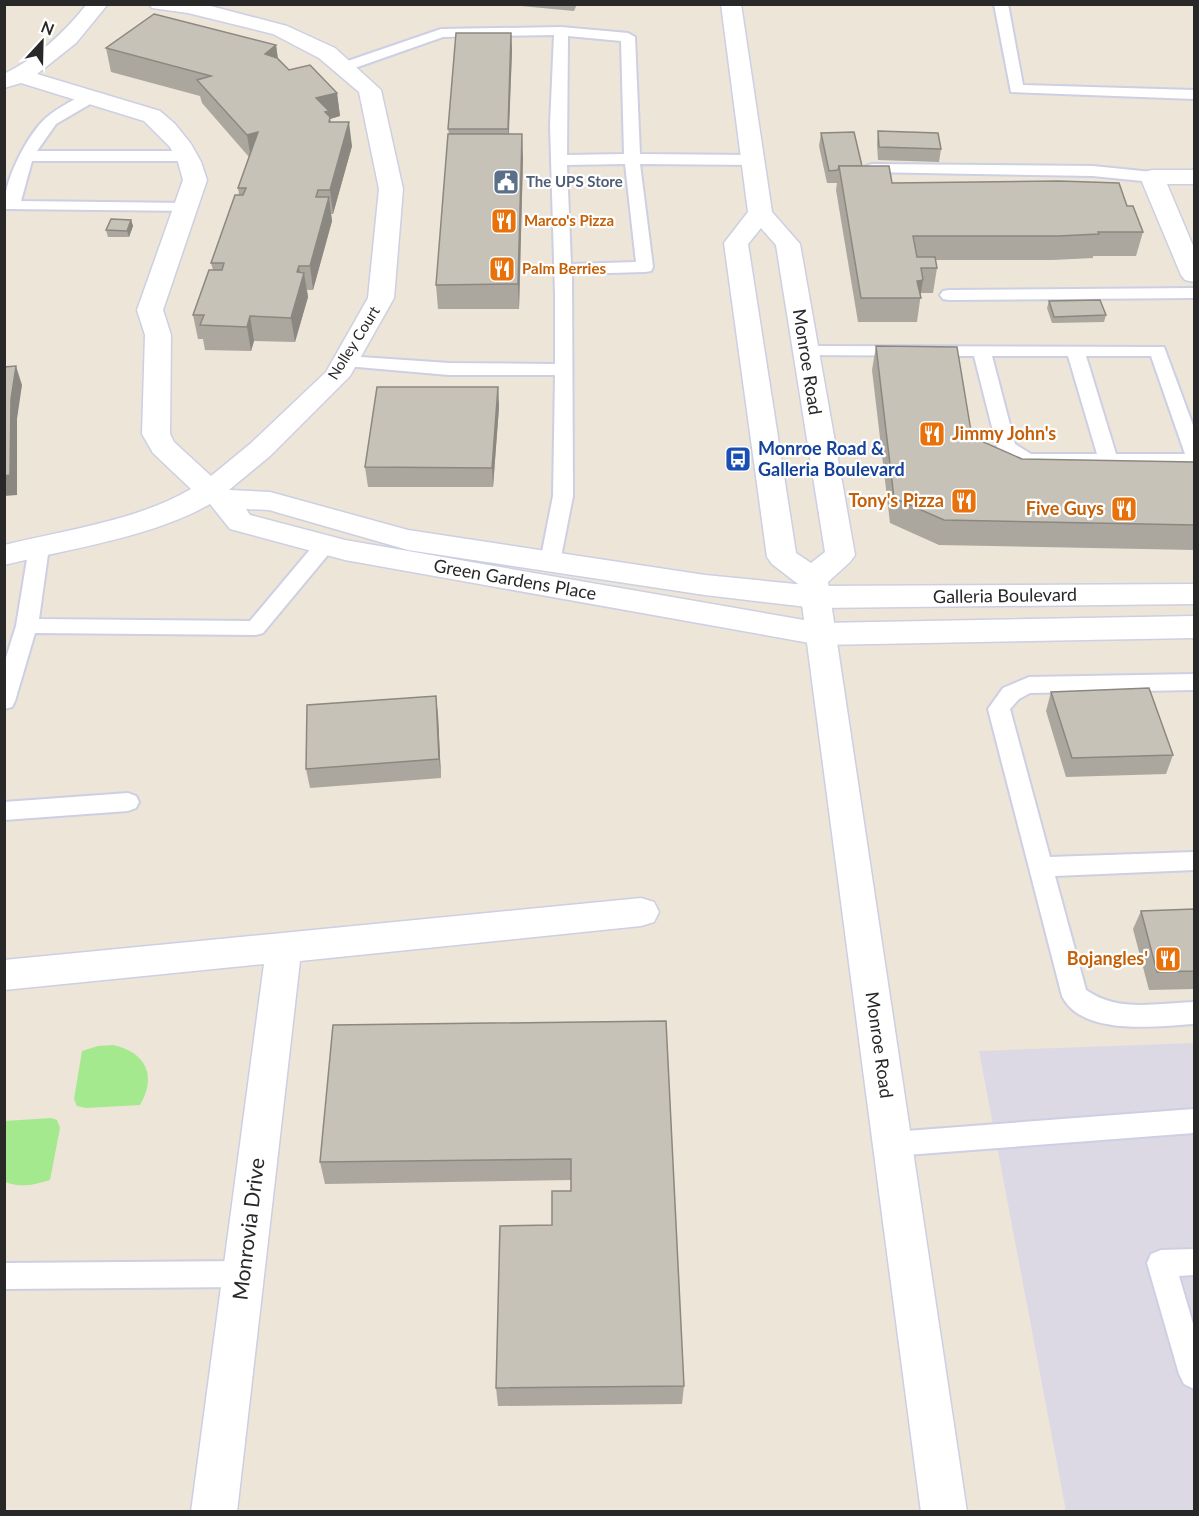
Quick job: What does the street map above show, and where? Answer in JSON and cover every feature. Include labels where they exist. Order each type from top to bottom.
[{"type":"street","points":[[13,79],[29,72],[82,25],[98,4]]},
{"type":"street","name":"Nolley Court","points":[[4,555],[121,527],[217,495],[337,376],[381,298],[391,189],[370,90],[327,52],[280,30],[188,7],[159,4]]},
{"type":"street","points":[[731,4],[760,213],[736,243],[782,557],[816,603]]},
{"type":"street","points":[[13,79],[92,97],[152,116],[166,126],[194,168],[195,180],[150,310],[158,335],[156,434],[163,447],[217,495]]},
{"type":"street","points":[[1194,177],[1152,177],[1194,274]]},
{"type":"street","name":"Monroe Road","points":[[760,213],[788,244],[804,351],[840,555],[816,603],[944,1512]]},
{"type":"street","name":"Green Gardens Place","points":[[217,495],[240,522],[345,550],[816,603]]},
{"type":"street","name":"Green Gardens Place","points":[[217,495],[270,501],[408,540],[816,603]]},
{"type":"street","name":"Galleria Boulevard","points":[[816,603],[1194,594]]},
{"type":"street","name":"Galleria Boulevard","points":[[816,603],[1194,627]]},
{"type":"street","points":[[4,975],[641,912]]},
{"type":"street","name":"Monrovia Drive","points":[[214,1512],[284,947]]},
{"type":"lane","points":[[1000,4],[1016,89],[1194,95]]},
{"type":"lane","points":[[550,562],[563,496],[561,31]]},
{"type":"lane","points":[[344,67],[441,33],[561,31],[628,37],[632,159],[645,267],[563,269]]},
{"type":"lane","points":[[92,97],[51,121],[26,156],[11,206],[186,208]]},
{"type":"lane","points":[[26,156],[188,156]]},
{"type":"lane","points":[[560,159],[754,160]]},
{"type":"lane","points":[[872,169],[1093,171],[1152,177]]},
{"type":"lane","points":[[949,295],[1194,292]]},
{"type":"lane","points":[[804,351],[1158,351],[1194,453]]},
{"type":"lane","points":[[982,352],[1006,447],[1027,460],[1194,460]]},
{"type":"lane","points":[[1076,352],[1108,460]]},
{"type":"lane","points":[[346,361],[449,369],[564,370]]},
{"type":"lane","points":[[27,626],[256,628],[325,545]]},
{"type":"lane","points":[[4,701],[27,626],[39,547]]},
{"type":"lane","points":[[1194,682],[1029,685],[1015,689],[1004,699],[999,709],[1075,996],[1088,1007],[1107,1015],[1194,1013]]},
{"type":"lane","points":[[4,811],[128,802]]},
{"type":"lane","points":[[1039,867],[1194,861]]},
{"type":"lane","points":[[893,1144],[1194,1121]]},
{"type":"lane","points":[[1194,1262],[1161,1263],[1194,1374]]},
{"type":"lane","points":[[4,1276],[243,1274]]},
{"type":"shaded area","points":[[1194,1043],[1194,1511],[1066,1511],[979,1051]]},
{"type":"green space","points":[[113,1045],[134,1053],[145,1067],[148,1084],[140,1105],[86,1108],[77,1106],[74,1099],[82,1051],[98,1046]]},
{"type":"green space","points":[[51,1118],[57,1120],[60,1128],[50,1180],[28,1185],[5,1182],[5,1121]]},
{"type":"building","points":[[154,14],[276,45],[265,54],[277,58],[289,70],[310,65],[337,93],[316,98],[329,111],[325,112],[330,117],[329,122],[349,122],[330,190],[318,190],[316,197],[329,197],[310,266],[299,266],[297,272],[304,273],[291,318],[250,316],[247,327],[200,325],[204,315],[193,315],[209,270],[222,270],[224,263],[211,263],[235,195],[243,195],[246,188],[238,188],[258,132],[247,135],[197,80],[211,76],[106,48]]},
{"type":"building","points":[[456,33],[511,33],[508,129],[448,129]]},
{"type":"building","points":[[878,131],[938,133],[941,149],[879,147]]},
{"type":"building","points":[[854,132],[862,166],[839,166],[838,170],[829,171],[821,133]]},
{"type":"building","points":[[448,134],[522,134],[518,284],[436,285]]},
{"type":"building","points":[[839,166],[889,166],[892,183],[1059,181],[1119,183],[1127,206],[1133,206],[1143,232],[1098,232],[1099,234],[1058,236],[913,236],[917,257],[935,257],[937,268],[921,268],[923,280],[917,281],[921,298],[861,298]]},
{"type":"building","points":[[111,219],[131,220],[127,231],[106,230]]},
{"type":"building","points":[[1100,300],[1106,315],[1054,317],[1049,301]]},
{"type":"building","points":[[876,346],[957,347],[972,437],[1022,459],[1194,462],[1194,525],[944,520],[894,498]]},
{"type":"building","points":[[16,366],[11,399],[10,475],[4,476],[4,367]]},
{"type":"building","points":[[377,387],[498,387],[492,468],[365,467]]},
{"type":"building","points":[[1149,688],[1173,755],[1072,758],[1051,692]]},
{"type":"building","points":[[436,696],[439,759],[306,769],[307,705]]},
{"type":"building","points":[[1194,909],[1194,971],[1157,972],[1141,911]]},
{"type":"building","points":[[666,1021],[684,1386],[496,1388],[500,1226],[552,1225],[552,1191],[571,1191],[571,1159],[320,1162],[333,1025]]},
{"type":"place","name":"The UPS Store","points":[[506,182]]},
{"type":"place","name":"Marco's Pizza","points":[[504,221]]},
{"type":"place","name":"Palm Berries","points":[[502,269]]},
{"type":"place","name":"Jimmy John's","points":[[932,434]]},
{"type":"place","name":"Monroe Road & Galleria Boulevard","points":[[738,459]]},
{"type":"place","name":"Tony's Pizza","points":[[964,501]]},
{"type":"place","name":"Five Guys","points":[[1124,509]]},
{"type":"place","name":"Bojangles'","points":[[1168,959]]}]
